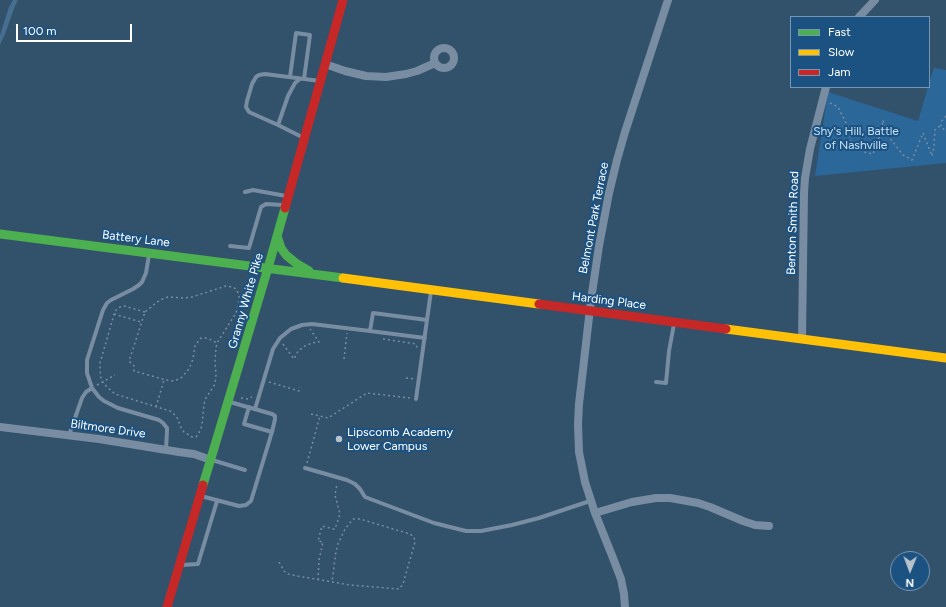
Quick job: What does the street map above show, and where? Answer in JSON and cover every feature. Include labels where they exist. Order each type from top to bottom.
[{"type":"main road","name":"Granny White Pike","points":[[167,607],[268,268],[343,0]]},
{"type":"main road","name":"Battery Lane","points":[[0,234],[268,268]]},
{"type":"main road","points":[[277,236],[281,248],[286,255],[315,275]]},
{"type":"main road","name":"Harding Place","points":[[268,268],[946,358]]},
{"type":"street","name":"Belmont Park Terrace","points":[[625,607],[623,586],[618,569],[590,501],[585,482],[579,452],[579,404],[599,246],[612,176],[668,0]]},
{"type":"street","points":[[860,16],[875,0]]},
{"type":"street","points":[[325,64],[366,76],[386,77],[417,71],[435,63]]},
{"type":"street","name":"Benton Smith Road","points":[[802,338],[805,178],[810,149],[826,88]]},
{"type":"street","name":"Biltmore Drive","points":[[0,427],[194,454],[211,460]]},
{"type":"street","points":[[595,513],[632,502],[656,498],[670,498],[698,503],[754,525],[769,526]]},
{"type":"lane","points":[[278,126],[288,96],[295,83],[302,79],[310,35],[296,33],[290,78]]},
{"type":"lane","points":[[304,138],[249,112],[246,107],[247,101],[254,80],[259,75],[265,74],[320,81]]},
{"type":"lane","points":[[246,192],[253,190],[287,201]]},
{"type":"lane","points":[[230,246],[249,248],[261,206],[287,201]]},
{"type":"lane","points":[[150,253],[146,273],[142,282],[133,289],[111,300],[107,303],[103,310],[87,360],[87,373],[92,388],[99,397],[110,405],[159,420],[163,423],[167,428],[166,450]]},
{"type":"lane","points":[[417,399],[431,290]]},
{"type":"lane","points":[[370,331],[373,313],[427,320]]},
{"type":"lane","points":[[656,382],[666,382],[669,351],[675,322]]},
{"type":"lane","points":[[255,409],[273,349],[279,339],[290,329],[297,326],[317,324],[425,338]]},
{"type":"lane","points":[[69,436],[82,398],[86,392],[92,388]]},
{"type":"lane","points":[[200,496],[239,506],[246,505],[251,501],[275,422],[275,416],[270,413],[229,401]]},
{"type":"lane","points":[[249,407],[244,424],[272,432]]},
{"type":"lane","points":[[211,460],[245,470]]},
{"type":"lane","points":[[305,468],[355,484],[365,497],[434,523],[466,530],[481,531],[512,525],[539,518],[590,501]]},
{"type":"lane","points":[[180,565],[198,564],[217,500]]},
{"type":"path","points":[[838,107],[849,129],[852,147],[873,154],[881,132],[883,120],[889,136],[903,155],[912,160],[923,133],[932,156],[935,130],[941,125],[941,122],[946,116]]},
{"type":"path","points":[[941,125],[946,132]]},
{"type":"path","points":[[145,312],[124,306],[115,311],[100,363],[100,373],[103,382],[108,389],[115,394],[170,411],[178,419],[184,432],[190,436],[197,436],[202,425],[204,404],[216,379],[215,361],[217,343],[236,313],[239,297],[237,290],[233,287],[226,286],[192,297],[164,298],[156,303],[145,312],[129,361],[134,366],[134,371],[164,380],[174,381],[181,378],[192,363],[195,346],[199,340],[202,338],[207,338],[217,343]]},
{"type":"path","points":[[114,314],[141,322]]},
{"type":"path","points":[[281,348],[283,344],[294,359],[298,351],[305,346],[319,342],[307,324]]},
{"type":"path","points":[[344,359],[348,328]]},
{"type":"path","points":[[311,330],[318,331]]},
{"type":"path","points":[[378,339],[416,344],[417,350]]},
{"type":"path","points":[[92,388],[115,375]]},
{"type":"path","points":[[413,384],[414,377]]},
{"type":"path","points":[[156,407],[164,380]]},
{"type":"path","points":[[263,381],[299,391],[300,387]]},
{"type":"path","points":[[311,414],[328,418],[367,393],[417,399]]},
{"type":"path","points":[[240,398],[248,399],[253,397]]},
{"type":"path","points":[[305,468],[320,416]]},
{"type":"path","points":[[318,580],[322,542],[318,540],[322,526],[333,529],[335,528],[340,514],[335,495],[339,478]]},
{"type":"path","points":[[279,562],[282,569],[288,574],[318,580],[350,585],[399,589],[402,584],[415,542],[414,537],[410,534],[364,520],[356,518],[353,519],[345,529],[338,544],[332,582]]},
{"type":"green space","name":"Shy's Hill, Battle of Nashville","points":[[934,68],[946,70],[946,163],[815,176],[828,92],[918,121],[928,88],[930,88],[930,80]]},
{"type":"shaded area","points":[[13,0],[18,0],[0,45],[0,35],[9,7]]},
{"type":"traffic: fast","points":[[203,485],[285,208]]},
{"type":"traffic: fast","points":[[0,234],[343,278]]},
{"type":"traffic: fast","points":[[277,236],[281,248],[286,255],[309,271]]},
{"type":"traffic: slow","points":[[343,278],[539,304]]},
{"type":"traffic: slow","points":[[726,329],[946,358]]},
{"type":"traffic: jam","points":[[285,208],[343,0]]},
{"type":"traffic: jam","points":[[539,304],[726,329]]},
{"type":"traffic: jam","points":[[167,607],[203,485]]},
{"type":"place","name":"Lipscomb Academy Lower Campus","points":[[339,439]]}]
